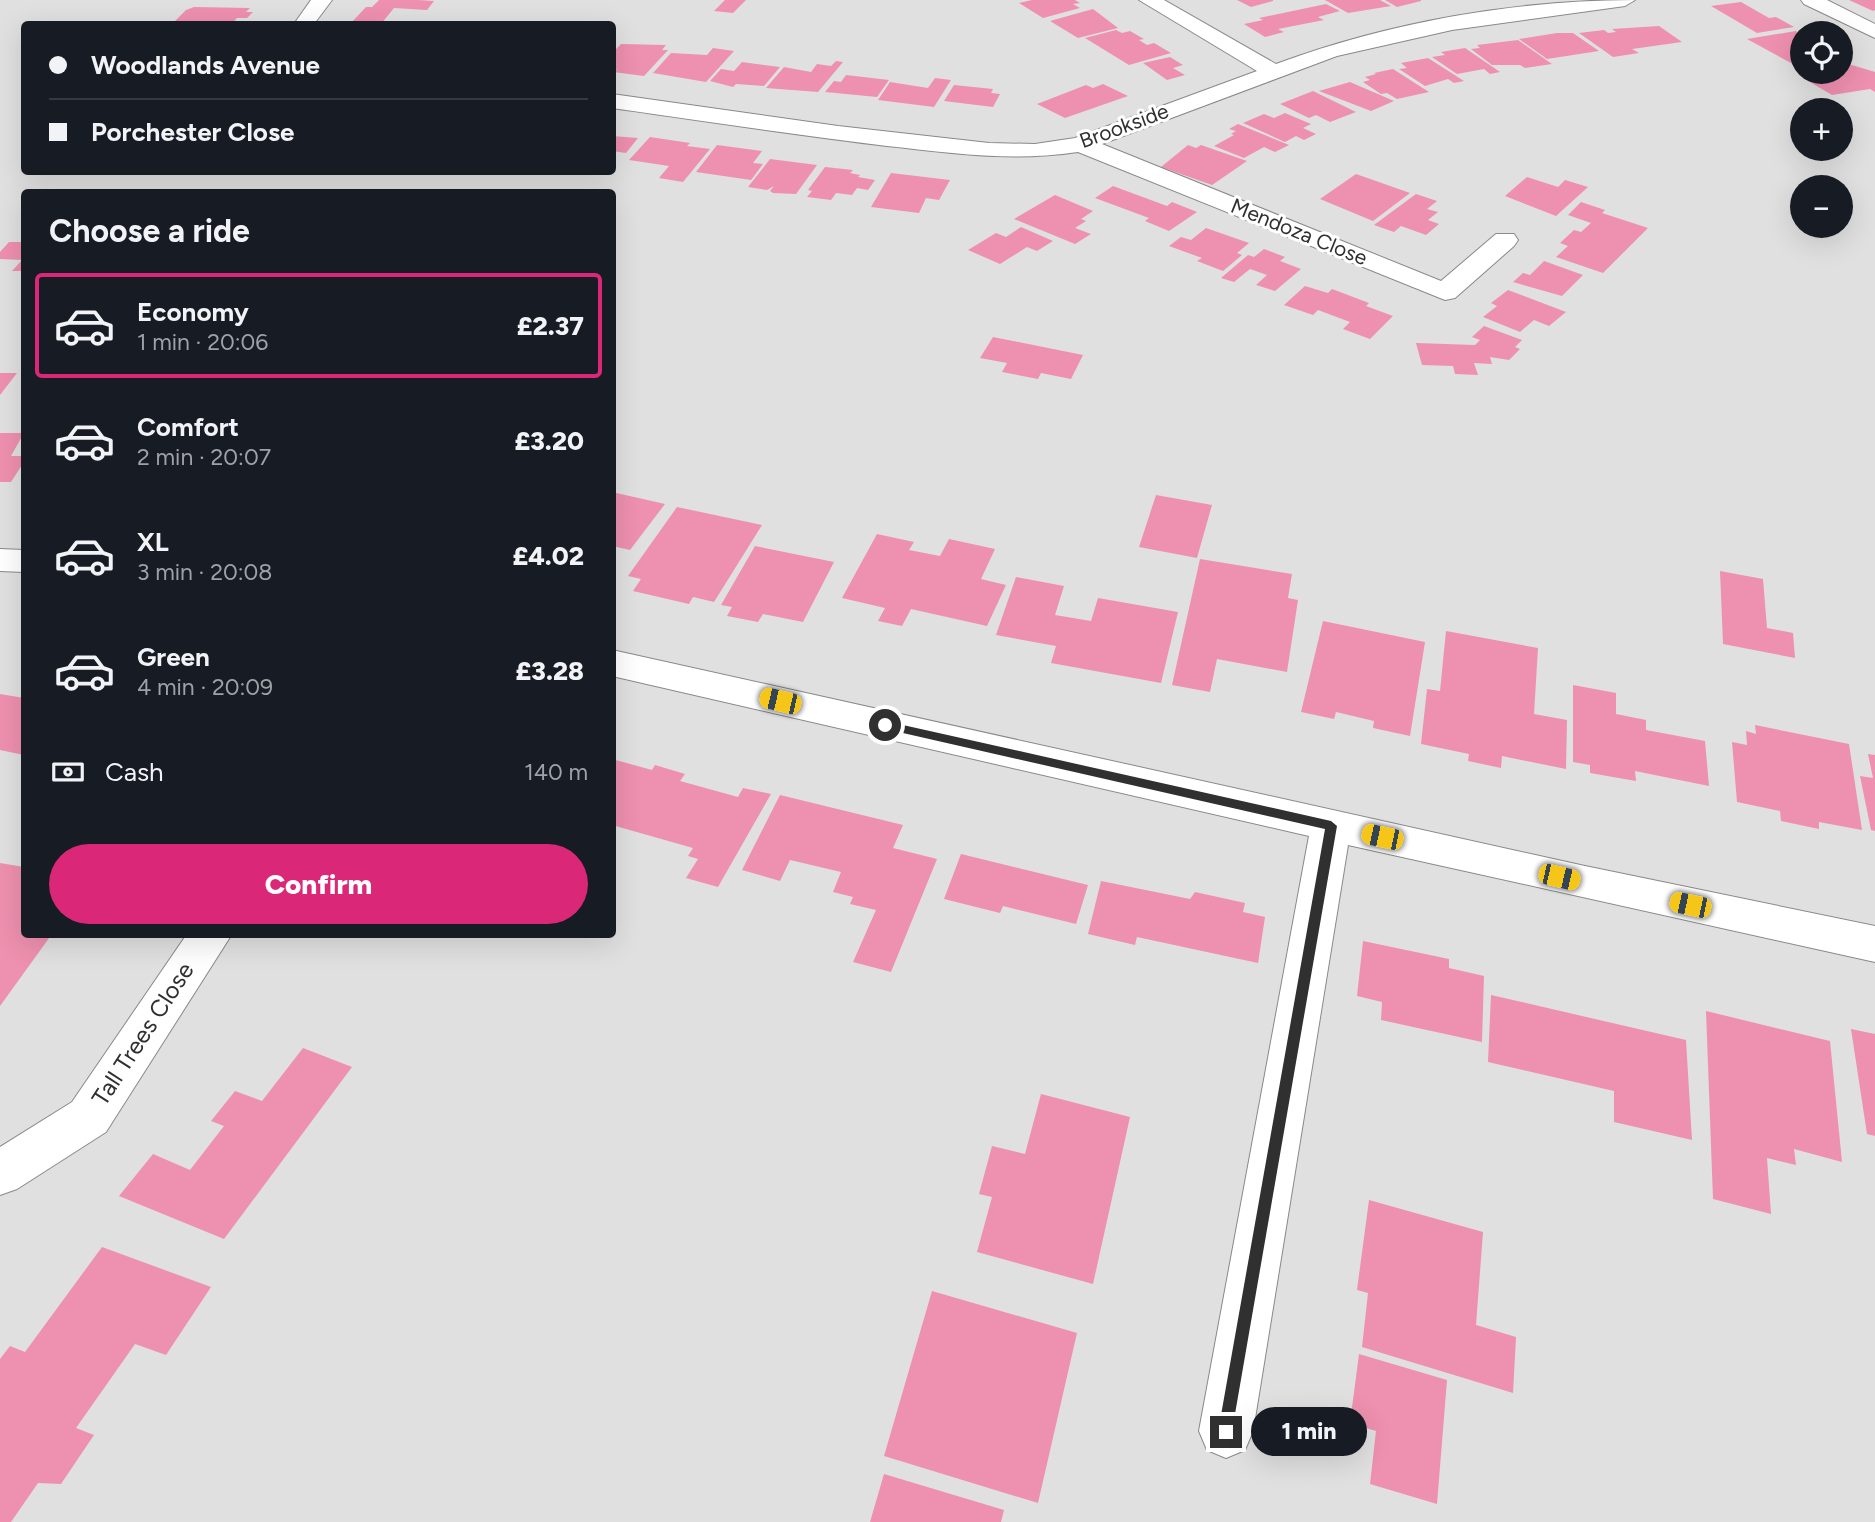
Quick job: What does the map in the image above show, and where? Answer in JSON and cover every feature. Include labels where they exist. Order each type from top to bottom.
[{"type":"street","points":[[306,21],[322,0]]},
{"type":"street","points":[[1149,0],[1271,70]]},
{"type":"street","name":"Brookside","points":[[616,102],[838,133],[989,150],[1035,150],[1080,144],[1271,70],[1331,51],[1452,24],[1625,0]]},
{"type":"street","points":[[1811,0],[1875,32]]},
{"type":"street","name":"Mendoza Close","points":[[1080,144],[1445,292],[1505,240]]},
{"type":"street","points":[[0,560],[21,561]]},
{"type":"street","points":[[616,664],[1331,826],[1875,944]]},
{"type":"street","points":[[1226,1432],[1331,826]]},
{"type":"street","name":"Tall Trees Close","points":[[0,1173],[89,1117],[208,938]]},
{"type":"building","points":[[379,0],[434,1],[427,10],[394,8],[383,21],[353,21],[366,7],[372,7]]},
{"type":"building","points":[[725,0],[746,0],[733,13],[714,11]]},
{"type":"building","points":[[1032,0],[1075,0],[1080,3],[1073,4],[1080,8],[1043,18],[1019,3]]},
{"type":"building","points":[[1237,0],[1273,0],[1273,1],[1251,7]]},
{"type":"building","points":[[1325,0],[1380,0],[1391,6],[1348,13]]},
{"type":"building","points":[[1385,0],[1421,0],[1421,1],[1397,7]]},
{"type":"building","points":[[1849,0],[1875,0],[1875,10],[1873,11]]},
{"type":"building","points":[[1741,2],[1769,18],[1776,17],[1790,25],[1790,28],[1757,33],[1711,6]]},
{"type":"building","points":[[1326,4],[1340,11],[1318,17],[1324,20],[1278,29],[1284,32],[1265,37],[1244,24],[1263,20],[1259,18]]},
{"type":"building","points":[[194,7],[250,8],[246,12],[253,12],[247,18],[237,18],[234,21],[175,21],[186,10]]},
{"type":"building","points":[[1093,9],[1118,28],[1078,38],[1050,21]]},
{"type":"building","points":[[1659,26],[1682,42],[1632,49],[1639,53],[1613,57],[1579,33],[1604,30],[1608,33],[1616,32],[1612,29]]},
{"type":"building","points":[[1116,30],[1122,33],[1130,31],[1144,39],[1139,40],[1147,45],[1154,43],[1171,53],[1129,65],[1085,38]]},
{"type":"building","points":[[1790,32],[1790,62],[1747,39]]},
{"type":"building","points":[[1573,33],[1599,51],[1547,59],[1519,39]]},
{"type":"building","points":[[1518,40],[1552,64],[1525,68],[1520,65],[1492,65],[1471,49],[1480,48],[1477,45]]},
{"type":"building","points":[[621,44],[666,45],[662,50],[668,50],[644,76],[616,72],[616,49]]},
{"type":"building","points":[[713,48],[734,51],[706,82],[653,73],[671,53],[707,55]]},
{"type":"building","points":[[1465,48],[1500,72],[1490,74],[1484,69],[1457,74],[1432,57],[1445,55],[1441,52]]},
{"type":"building","points":[[1170,57],[1183,65],[1173,68],[1185,75],[1167,80],[1143,63]]},
{"type":"building","points":[[1428,58],[1464,81],[1454,83],[1448,79],[1425,86],[1399,69],[1407,68],[1401,63]]},
{"type":"building","points":[[836,61],[843,62],[818,92],[766,88],[784,67],[811,72],[817,64],[831,66]]},
{"type":"building","points":[[742,62],[780,67],[764,86],[736,84],[733,87],[710,81],[721,69],[734,71]]},
{"type":"building","points":[[1853,65],[1875,72],[1875,92],[1870,89],[1832,95],[1813,84],[1853,84]]},
{"type":"building","points":[[1393,69],[1429,92],[1397,99],[1387,93],[1381,94],[1363,82],[1370,80],[1365,77],[1376,74],[1374,73]]},
{"type":"building","points":[[846,75],[889,80],[877,97],[825,92],[834,81],[841,82]]},
{"type":"building","points":[[935,78],[951,80],[934,107],[878,100],[890,82],[928,88]]},
{"type":"building","points":[[1350,82],[1394,101],[1371,111],[1319,91]]},
{"type":"building","points":[[1103,84],[1128,96],[1065,118],[1037,104],[1086,85],[1093,88]]},
{"type":"building","points":[[954,85],[993,89],[991,93],[1000,94],[993,107],[944,101]]},
{"type":"building","points":[[1313,91],[1356,112],[1330,122],[1316,115],[1309,118],[1280,104]]},
{"type":"building","points":[[1285,113],[1311,124],[1303,128],[1316,134],[1304,140],[1296,136],[1285,142],[1243,123],[1264,114],[1274,118]]},
{"type":"building","points":[[1238,124],[1289,145],[1275,152],[1264,147],[1244,158],[1214,146],[1234,135],[1231,134],[1236,131],[1229,129]]},
{"type":"building","points":[[616,136],[638,138],[626,153],[616,152]]},
{"type":"building","points":[[650,137],[710,149],[683,182],[659,178],[669,166],[629,160]]},
{"type":"building","points":[[717,145],[762,151],[753,163],[763,164],[751,180],[696,172]]},
{"type":"building","points":[[1188,145],[1196,148],[1201,145],[1247,161],[1212,185],[1161,167]]},
{"type":"building","points":[[770,159],[817,165],[796,194],[773,193],[770,191],[774,186],[767,190],[748,187]]},
{"type":"building","points":[[825,167],[853,170],[850,173],[860,175],[858,177],[875,180],[868,190],[857,188],[852,195],[836,193],[831,200],[807,197],[812,191],[808,190]]},
{"type":"building","points":[[891,173],[950,180],[939,200],[926,198],[919,213],[871,207]]},
{"type":"building","points":[[1356,174],[1410,193],[1373,221],[1320,199]]},
{"type":"building","points":[[1527,177],[1558,187],[1565,180],[1588,187],[1556,216],[1505,196]]},
{"type":"building","points":[[1113,186],[1167,206],[1172,202],[1197,212],[1169,231],[1145,221],[1149,218],[1095,198]]},
{"type":"building","points":[[1416,194],[1437,201],[1427,209],[1438,212],[1428,220],[1439,224],[1426,235],[1401,226],[1394,232],[1374,225]]},
{"type":"building","points":[[1055,195],[1093,211],[1081,219],[1086,221],[1075,228],[1091,234],[1075,244],[1014,219]]},
{"type":"building","points":[[1581,202],[1605,210],[1602,213],[1648,228],[1603,273],[1556,257],[1568,246],[1560,243],[1574,230],[1581,232],[1591,223],[1568,215]]},
{"type":"building","points":[[1021,227],[1053,241],[1037,251],[1027,247],[1000,264],[968,250],[996,233],[1006,237]]},
{"type":"building","points":[[1206,228],[1249,243],[1237,253],[1242,255],[1223,271],[1197,261],[1202,258],[1169,246],[1181,237],[1191,240]]},
{"type":"building","points":[[9,242],[21,242],[21,260],[0,259],[0,252]]},
{"type":"building","points":[[1264,249],[1285,257],[1280,261],[1301,269],[1275,291],[1256,285],[1267,275],[1250,269],[1234,282],[1221,278],[1248,255],[1254,257]]},
{"type":"building","points":[[21,261],[21,271],[12,271]]},
{"type":"building","points":[[1544,261],[1583,275],[1562,296],[1513,282],[1523,273],[1530,275]]},
{"type":"building","points":[[1305,286],[1328,293],[1332,289],[1369,303],[1366,306],[1393,316],[1370,339],[1343,329],[1350,322],[1318,310],[1313,315],[1284,305]]},
{"type":"building","points":[[1508,290],[1566,312],[1549,326],[1534,320],[1520,332],[1483,317],[1497,306],[1491,303]]},
{"type":"building","points":[[1484,326],[1522,340],[1515,347],[1520,349],[1509,360],[1490,357],[1492,364],[1474,363],[1478,375],[1455,374],[1453,366],[1422,365],[1416,343],[1475,345],[1480,340],[1472,337]]},
{"type":"building","points":[[993,337],[1083,355],[1071,379],[1041,373],[1038,379],[1002,372],[1007,363],[980,358]]},
{"type":"building","points":[[0,373],[17,373],[0,395]]},
{"type":"building","points":[[0,433],[21,433],[21,438],[11,456],[21,456],[21,467],[11,482],[0,482]]},
{"type":"building","points":[[616,493],[665,504],[630,550],[616,547]]},
{"type":"building","points":[[1156,495],[1212,505],[1197,558],[1139,547]]},
{"type":"building","points":[[677,507],[762,525],[714,602],[693,597],[689,604],[633,591],[641,579],[628,576]]},
{"type":"building","points":[[877,534],[914,542],[909,550],[940,556],[949,539],[995,549],[981,579],[1006,585],[987,626],[911,609],[902,626],[878,621],[885,608],[842,598]]},
{"type":"building","points":[[755,546],[834,562],[803,622],[763,614],[758,622],[727,616],[732,607],[721,605]]},
{"type":"building","points":[[1200,559],[1292,574],[1288,598],[1298,600],[1287,672],[1217,659],[1210,692],[1172,685]]},
{"type":"building","points":[[1720,571],[1763,579],[1767,628],[1793,633],[1795,658],[1723,644]]},
{"type":"building","points":[[1016,577],[1064,586],[1055,615],[1091,621],[1098,598],[1178,612],[1161,683],[1051,663],[1056,646],[996,635]]},
{"type":"building","points":[[1323,621],[1425,642],[1410,736],[1373,728],[1374,721],[1336,712],[1334,719],[1301,712]]},
{"type":"building","points":[[1446,631],[1538,648],[1534,714],[1567,720],[1566,769],[1502,756],[1501,768],[1468,761],[1469,754],[1421,744],[1427,689],[1440,691]]},
{"type":"building","points":[[1573,685],[1616,693],[1616,714],[1646,720],[1646,730],[1705,741],[1709,786],[1635,771],[1636,781],[1590,773],[1590,765],[1573,762]]},
{"type":"building","points":[[0,694],[21,698],[21,754],[0,750]]},
{"type":"building","points":[[1755,725],[1849,744],[1862,830],[1819,822],[1819,829],[1781,821],[1780,811],[1737,802],[1732,742],[1747,745],[1746,731],[1756,734]]},
{"type":"building","points":[[1868,754],[1875,755],[1875,831],[1871,830],[1860,776],[1873,778]]},
{"type":"building","points":[[616,760],[652,770],[655,765],[685,774],[680,781],[738,797],[743,788],[771,794],[718,887],[686,878],[698,859],[688,856],[693,848],[616,826]]},
{"type":"building","points":[[780,795],[903,825],[893,848],[937,859],[891,972],[853,962],[876,910],[850,904],[853,897],[833,892],[841,872],[790,860],[780,881],[742,870]]},
{"type":"building","points":[[961,854],[1088,885],[1076,924],[1003,906],[1000,913],[944,899]]},
{"type":"building","points":[[0,863],[21,866],[21,938],[49,938],[0,1006]]},
{"type":"building","points":[[1101,881],[1190,899],[1195,892],[1245,903],[1243,912],[1265,917],[1258,963],[1137,937],[1135,945],[1088,934]]},
{"type":"building","points":[[1363,941],[1449,959],[1449,968],[1484,976],[1482,1042],[1381,1020],[1382,1002],[1357,996]]},
{"type":"building","points":[[1491,995],[1686,1040],[1692,1140],[1614,1122],[1614,1091],[1488,1062]]},
{"type":"building","points":[[1706,1011],[1830,1041],[1842,1162],[1794,1149],[1796,1165],[1767,1158],[1771,1214],[1713,1199]]},
{"type":"building","points":[[1851,1029],[1875,1034],[1875,1136],[1867,1134]]},
{"type":"building","points":[[303,1048],[352,1067],[224,1239],[119,1196],[153,1154],[190,1170],[224,1126],[211,1121],[235,1091],[262,1101]]},
{"type":"building","points":[[1041,1094],[1130,1117],[1093,1284],[977,1252],[992,1197],[979,1194],[992,1146],[1025,1154]]},
{"type":"building","points":[[1369,1200],[1483,1232],[1476,1325],[1516,1337],[1513,1393],[1362,1347],[1368,1293],[1357,1290]]},
{"type":"building","points":[[102,1247],[211,1287],[166,1355],[135,1344],[76,1428],[94,1435],[61,1484],[38,1483],[11,1522],[0,1522],[0,1359],[10,1346],[25,1352]]},
{"type":"building","points":[[932,1291],[1077,1333],[1038,1503],[884,1456]]},
{"type":"building","points":[[1359,1354],[1447,1380],[1437,1504],[1370,1484],[1376,1431],[1350,1423]]},
{"type":"building","points":[[884,1474],[1004,1510],[1001,1522],[870,1522]]},
{"type":"route","points":[[885,725],[1331,826],[1226,1432]]}]
